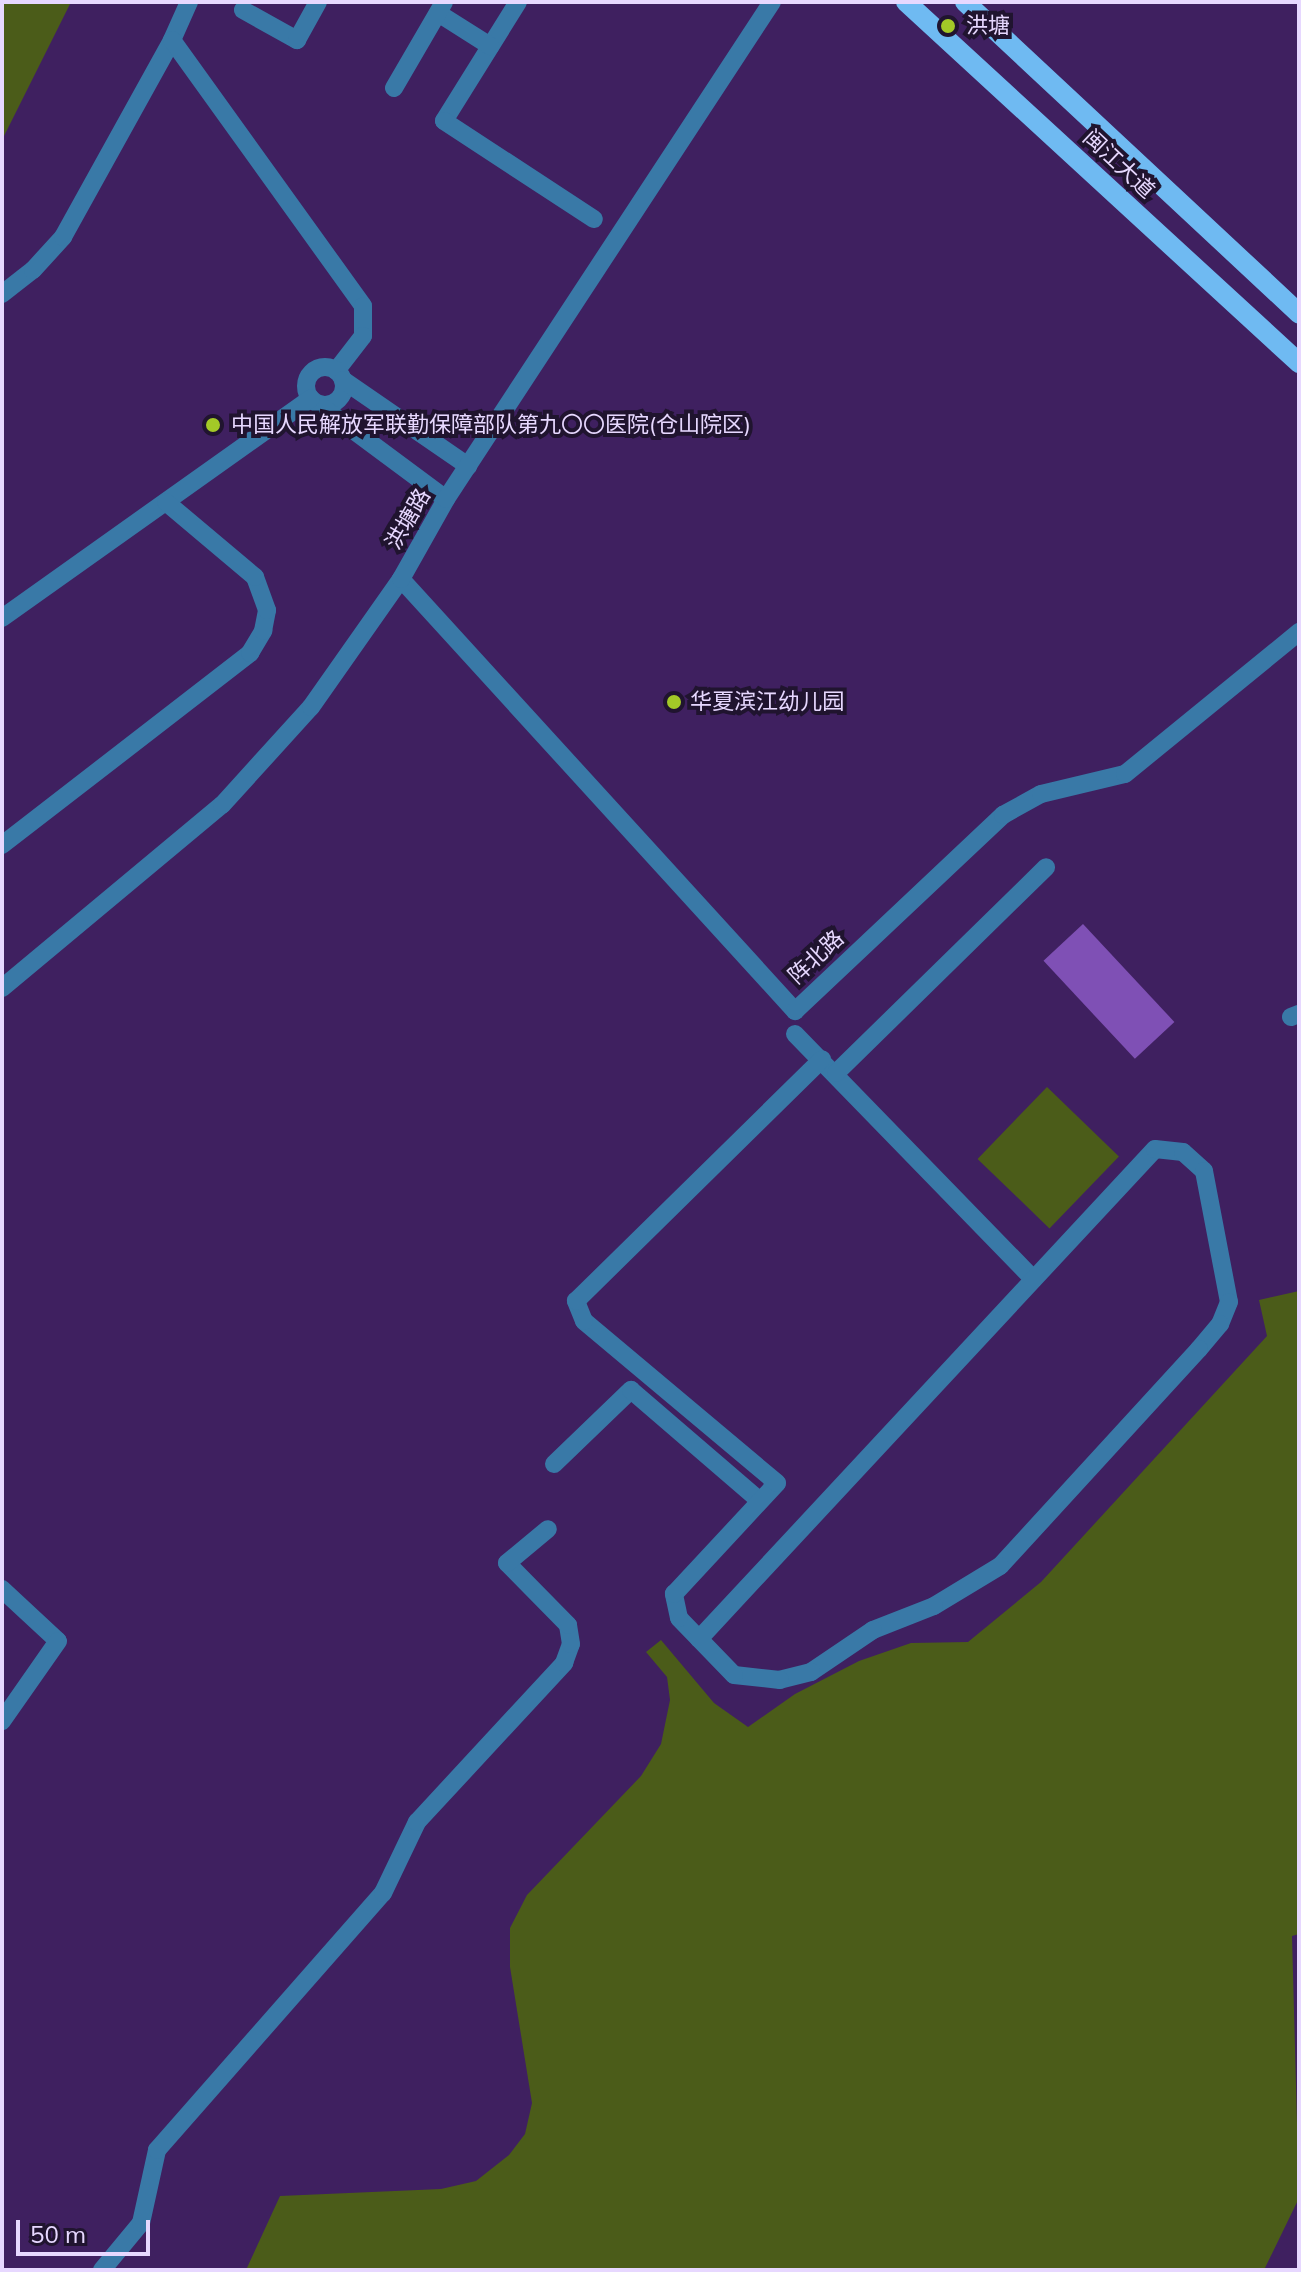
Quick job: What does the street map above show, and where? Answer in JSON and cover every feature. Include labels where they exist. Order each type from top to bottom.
[{"type":"main road","name":"闽江大道","points":[[906,2],[1299,363]]},
{"type":"main road","name":"闽江大道","points":[[965,2],[1299,314]]},
{"type":"street","points":[[2,294],[33,270],[63,237],[172,40],[189,2]]},
{"type":"street","points":[[243,10],[297,40],[318,2]]},
{"type":"street","points":[[518,2],[444,121],[594,219]]},
{"type":"street","name":"洪塘路","points":[[2,988],[255,773],[311,707],[401,579],[446,499],[772,2]]},
{"type":"street","points":[[394,88],[441,7],[490,46]]},
{"type":"street","points":[[2,618],[314,401],[336,402],[344,392],[340,375],[363,336],[363,306],[172,40]]},
{"type":"street","points":[[446,499],[314,401],[307,383],[313,372],[340,375],[468,466]]},
{"type":"street","points":[[2,845],[250,653],[267,619],[255,577],[166,502]]},
{"type":"street","name":"阵北路","points":[[401,579],[795,1011],[1003,815],[1041,794],[1125,774],[1299,632]]},
{"type":"street","points":[[836,1073],[1046,867]]},
{"type":"street","points":[[795,1034],[1031,1277]]},
{"type":"street","points":[[699,1639],[1031,1277],[1155,1149],[1183,1152],[1204,1171],[1230,1292],[1227,1312],[1000,1566],[796,1677],[746,1680],[725,1668],[699,1639],[674,1610],[674,1594],[777,1483],[584,1321],[576,1301],[822,1059]]},
{"type":"street","points":[[554,1464],[631,1390],[760,1501]]},
{"type":"street","points":[[691,1442],[707,1424]]},
{"type":"street","points":[[102,2270],[141,2223],[157,2150],[383,1893],[417,1822],[564,1663],[571,1644],[568,1625],[507,1563],[548,1529]]},
{"type":"street","points":[[2,1589],[58,1641],[2,1721]]},
{"type":"green space","points":[[2,2],[71,2],[2,140]]},
{"type":"green space","points":[[1047,1087],[1119,1156],[1049,1228],[978,1159]]},
{"type":"green space","points":[[1299,1291],[1299,1934],[1292,1936],[1299,2198],[1264,2270],[246,2270],[280,2196],[441,2189],[476,2181],[509,2155],[525,2134],[532,2103],[510,1967],[510,1928],[527,1895],[641,1776],[661,1744],[670,1700],[667,1677],[646,1652],[661,1640],[714,1703],[748,1727],[795,1694],[859,1661],[911,1643],[968,1642],[1041,1582],[1267,1336],[1259,1300]]},
{"type":"shaded area","points":[[1083,924],[1174,1022],[1135,1059],[1044,961]]},
{"type":"place","name":"洪塘","points":[[948,26]]},
{"type":"place","name":"中国人民解放军联勤保障部队第九〇〇医院(仓山院区)","points":[[213,425]]},
{"type":"place","name":"华夏滨江幼儿园","points":[[674,702]]}]
